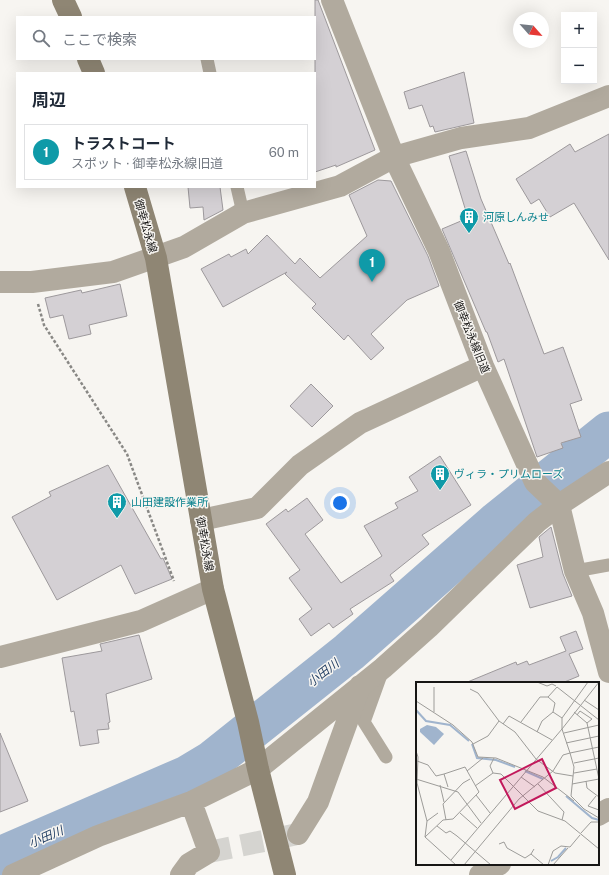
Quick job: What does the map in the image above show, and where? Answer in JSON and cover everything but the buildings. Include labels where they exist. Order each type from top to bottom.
[{"type":"main road","points":[[63,0],[71,16]]},
{"type":"main road","points":[[88,60],[94,72]]},
{"type":"main road","name":"御幸松永線","points":[[135,188],[156,258],[213,589],[248,722],[256,762],[285,875]]},
{"type":"street","name":"御幸松永線旧道","points":[[332,0],[394,157],[439,251],[483,366],[535,482],[556,502]]},
{"type":"street","points":[[0,282],[32,282],[113,272],[184,247],[243,213],[340,186],[394,157],[461,138],[529,128],[609,96]]},
{"type":"street","points":[[201,520],[257,508],[300,465],[360,423],[483,366]]},
{"type":"street","points":[[12,875],[98,836],[191,802],[256,762],[384,668],[429,627],[556,502],[609,472]]},
{"type":"street","points":[[556,502],[575,571],[593,613],[609,672]]},
{"type":"street","points":[[0,657],[141,621],[183,604],[213,589]]},
{"type":"street","points":[[298,834],[318,802],[361,685]]},
{"type":"street","points":[[181,875],[189,864],[209,852],[191,802]]},
{"type":"street","points":[[599,814],[609,809]]},
{"type":"street","points":[[480,875],[498,865]]},
{"type":"lane","points":[[207,60],[210,72]]},
{"type":"lane","points":[[237,188],[243,213]]},
{"type":"lane","points":[[575,571],[609,565]]},
{"type":"lane","points":[[384,668],[364,722],[386,757]]},
{"type":"path","points":[[32,282],[44,325],[127,454],[183,604]]},
{"type":"waterway","name":"小田川","points":[[0,857],[187,776],[212,761],[349,652],[497,522],[609,432]]},
{"type":"tunnel","points":[[209,852],[298,834]]},
{"type":"place","name":"河原しんみせ","points":[[469,234]]},
{"type":"place","name":"トラストコート","points":[[372,282]]},
{"type":"place","name":"ヴィラ・プリムローズ","points":[[440,491]]},
{"type":"place","name":"山田建設作業所","points":[[117,519]]}]
